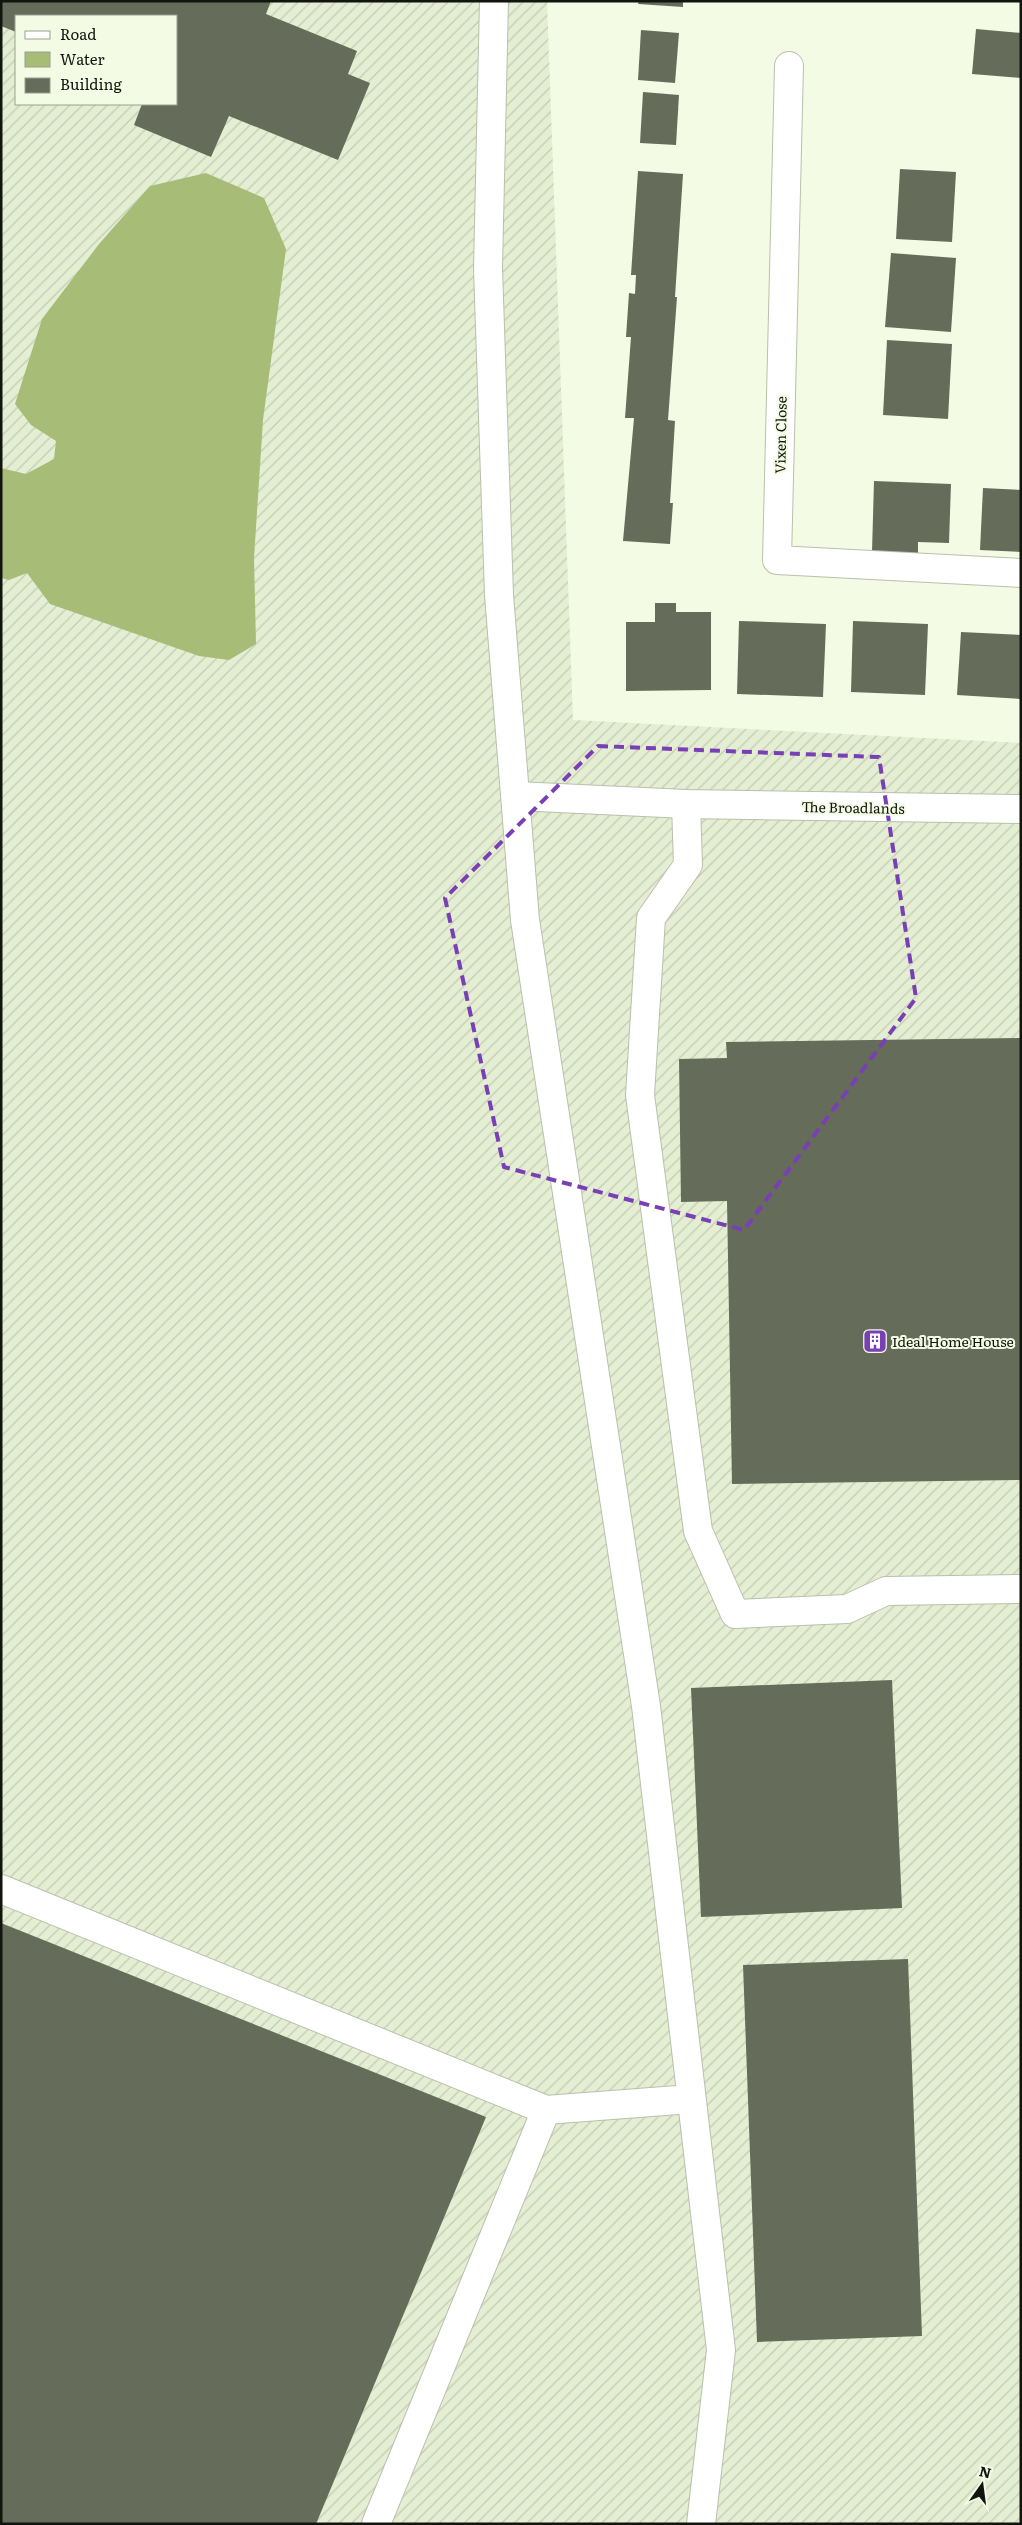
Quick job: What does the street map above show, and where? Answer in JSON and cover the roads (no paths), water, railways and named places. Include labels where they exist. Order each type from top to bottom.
[{"type":"street","points":[[494,1],[488,268],[499,595],[525,920],[646,1706],[721,2350],[701,2524]]},
{"type":"street","name":"Vixen Close","points":[[789,66],[777,560],[1021,573]]},
{"type":"street","name":"The Broadlands","points":[[516,796],[686,804],[1021,809]]},
{"type":"street","points":[[686,804],[688,865],[651,918],[640,1095],[698,1531],[735,1614],[848,1609],[886,1592],[1021,1589]]},
{"type":"street","points":[[1,1889],[546,2110],[692,2099]]},
{"type":"street","points":[[376,2524],[546,2110]]},
{"type":"water","points":[[206,173],[264,198],[286,249],[263,420],[254,558],[256,644],[229,660],[199,656],[50,604],[27,573],[9,580],[1,578],[1,468],[26,474],[54,459],[56,441],[31,425],[15,404],[42,319],[99,244],[150,186]]},
{"type":"place","name":"Ideal Home House","points":[[875,1341]]}]
